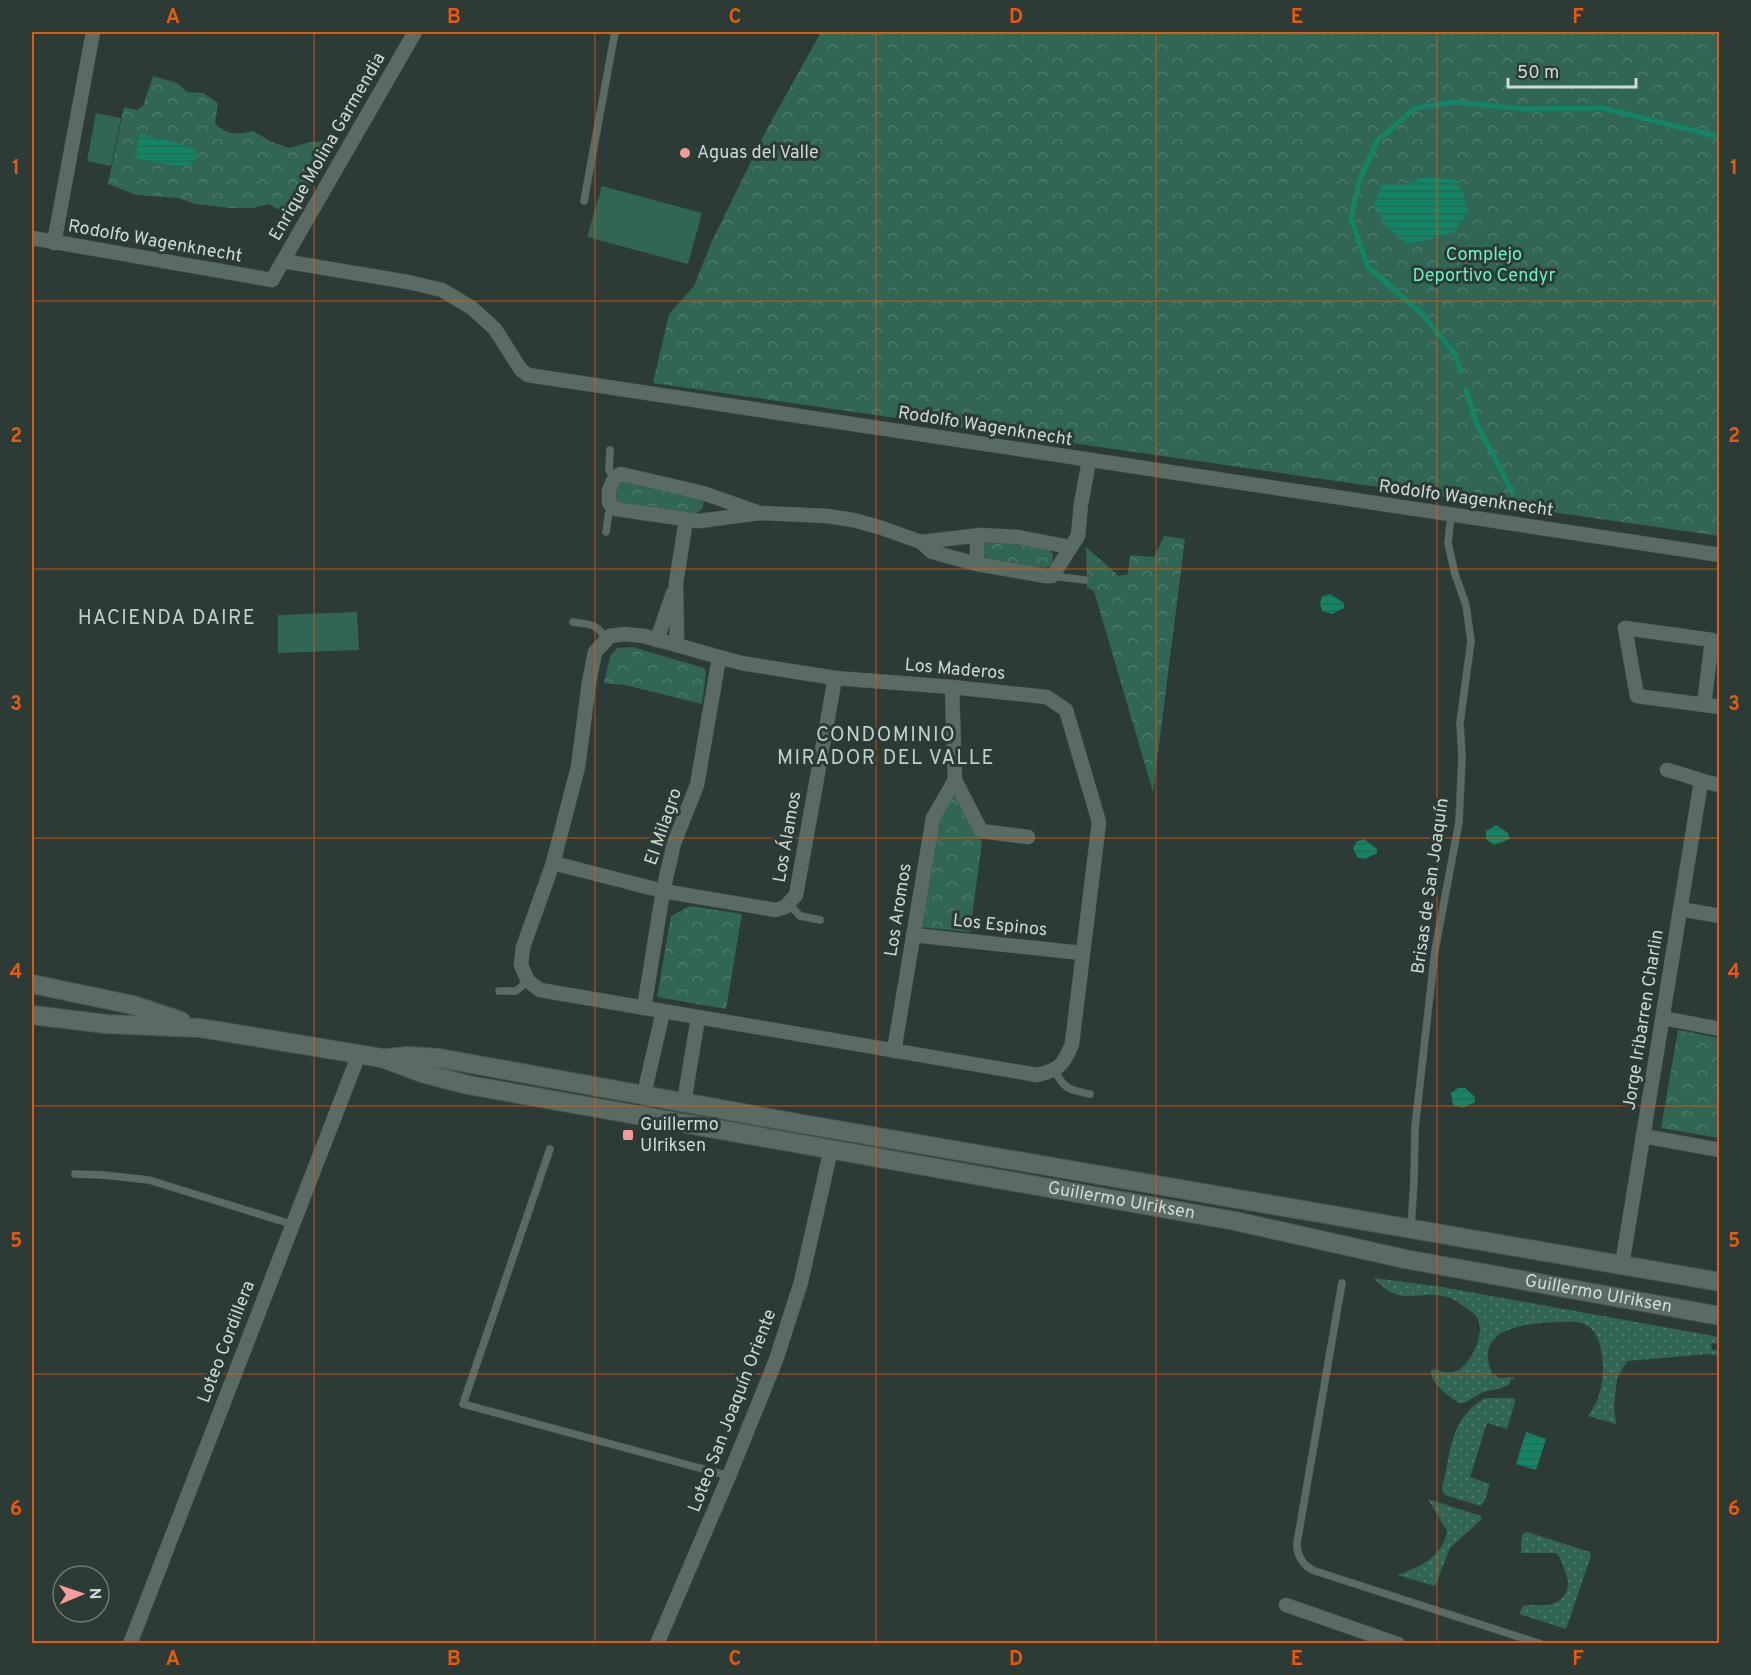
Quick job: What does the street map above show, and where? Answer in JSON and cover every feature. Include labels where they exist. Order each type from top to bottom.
[{"type":"main road","name":"Guillermo Ulriksen","points":[[32,984],[133,1005],[200,1028]]},
{"type":"main road","points":[[38,1016],[56,1007],[65,990]]},
{"type":"main road","name":"Guillermo Ulriksen","points":[[38,1016],[106,1024],[200,1028],[382,1058],[445,1080],[1235,1221],[1405,1259],[1719,1316]]},
{"type":"main road","name":"Guillermo Ulriksen","points":[[382,1058],[406,1056],[439,1058],[1073,1172],[1411,1227],[1719,1282]]},
{"type":"street","points":[[54,243],[93,32]]},
{"type":"street","name":"Enrique Molina Garmendia","points":[[272,280],[416,32]]},
{"type":"street","name":"Rodolfo Wagenknecht","points":[[32,238],[272,280]]},
{"type":"street","name":"Rodolfo Wagenknecht","points":[[283,261],[408,282],[441,290],[472,308],[495,329],[521,370],[528,375],[1719,555]]},
{"type":"street","points":[[760,513],[703,493],[621,474],[615,477],[609,490],[609,503],[616,509],[692,521],[760,513],[827,516],[879,526],[921,542],[932,552],[977,564],[1052,576],[1078,536],[1089,460]]},
{"type":"street","points":[[657,640],[676,583],[692,521],[707,508],[703,493]]},
{"type":"street","points":[[921,542],[981,535],[1018,537],[1070,548]]},
{"type":"street","points":[[977,564],[977,542],[981,535]]},
{"type":"street","points":[[676,583],[677,645]]},
{"type":"street","points":[[1704,705],[1712,640],[1625,628],[1636,696],[1719,707]]},
{"type":"street","name":"Los Maderos","points":[[606,640],[610,636],[625,634],[657,640],[741,663],[835,678],[1047,697],[1066,710],[1099,822],[1072,1044],[1065,1061],[1055,1070]]},
{"type":"street","points":[[606,640],[595,652],[588,683],[578,767],[553,863],[523,947],[520,965],[528,981],[540,990],[698,1018],[1037,1075],[1055,1070]]},
{"type":"street","name":"El Milagro","points":[[644,1008],[663,891],[674,843],[697,785],[719,658]]},
{"type":"street","name":"Los Álamos","points":[[553,863],[663,891],[776,910],[785,907],[796,895],[835,678]]},
{"type":"street","points":[[952,687],[955,780],[981,831],[1028,837]]},
{"type":"street","points":[[1667,770],[1689,775],[1701,782],[1719,785]]},
{"type":"street","name":"Los Aromos","points":[[894,1051],[933,818],[955,780]]},
{"type":"street","name":"Jorge Iribarren Charlin","points":[[1622,1265],[1701,782]]},
{"type":"street","points":[[1680,909],[1719,916]]},
{"type":"street","name":"Los Espinos","points":[[913,935],[1082,953]]},
{"type":"street","points":[[644,1094],[663,1012]]},
{"type":"street","points":[[684,1102],[698,1018]]},
{"type":"street","points":[[1663,1018],[1719,1029]]},
{"type":"street","name":"Loteo Cordillera","points":[[130,1644],[291,1224],[359,1054]]},
{"type":"street","points":[[1643,1136],[1719,1150]]},
{"type":"street","name":"Loteo San Joaquín Oriente","points":[[657,1644],[729,1476],[789,1322],[831,1149]]},
{"type":"street","points":[[1286,1605],[1398,1644]]},
{"type":"lane","points":[[584,201],[615,32]]},
{"type":"lane","points":[[610,450],[609,470],[615,477]]},
{"type":"lane","points":[[606,532],[609,511],[612,507]]},
{"type":"lane","name":"Brisas de San Joaquín","points":[[1411,1227],[1415,1128],[1435,950],[1459,822],[1462,757],[1460,723],[1471,641],[1466,605],[1455,574],[1448,543],[1451,515]]},
{"type":"lane","points":[[1052,576],[1085,580]]},
{"type":"lane","points":[[573,622],[600,628],[606,640]]},
{"type":"lane","points":[[788,903],[800,916],[819,920]]},
{"type":"lane","points":[[499,991],[516,991],[528,981]]},
{"type":"lane","points":[[1055,1070],[1065,1087],[1090,1094]]},
{"type":"lane","points":[[550,1149],[464,1404],[729,1476]]},
{"type":"lane","points":[[75,1174],[103,1174],[149,1180],[291,1224]]},
{"type":"lane","points":[[1342,1283],[1297,1544],[1300,1558],[1304,1565],[1315,1571],[1541,1644]]},
{"type":"green space","name":"Complejo Deportivo Cendyr","points":[[821,32],[1705,32],[1719,35],[1719,536],[653,383],[669,314],[694,286],[712,241],[767,129]]},
{"type":"green space","points":[[153,76],[177,83],[187,92],[203,93],[218,103],[215,124],[229,132],[253,131],[289,148],[310,142],[333,141],[292,216],[268,204],[253,208],[228,208],[196,204],[178,198],[136,195],[108,184],[124,107],[137,110],[143,106]]},
{"type":"green space","points":[[96,113],[121,118],[111,166],[87,161]]},
{"type":"green space","points":[[602,186],[702,213],[688,264],[587,237]]},
{"type":"green space","points":[[629,478],[704,497],[703,508],[694,515],[625,506],[615,499],[616,485]]},
{"type":"green space","points":[[1164,536],[1185,539],[1153,792],[1094,591],[1087,588],[1086,547],[1119,576],[1128,574],[1130,555],[1154,557]]},
{"type":"green space","points":[[987,539],[1048,548],[1053,554],[1052,565],[1046,568],[992,562],[984,556],[982,547]]},
{"type":"green space","points":[[357,612],[359,650],[278,653],[278,615]]},
{"type":"green space","points":[[632,647],[704,668],[706,672],[702,704],[625,685],[604,683],[610,657],[617,648]]},
{"type":"green space","points":[[957,792],[982,842],[970,932],[919,927],[938,818]]},
{"type":"green space","points":[[690,906],[742,914],[726,1009],[657,997],[671,916]]},
{"type":"green space","points":[[1678,1030],[1719,1038],[1719,1138],[1661,1128]]},
{"type":"green space","points":[[1374,1278],[1436,1286],[1719,1337],[1719,1344],[1711,1343],[1712,1350],[1719,1350],[1719,1358],[1710,1354],[1627,1361],[1617,1378],[1614,1407],[1616,1424],[1588,1416],[1598,1398],[1603,1372],[1600,1344],[1593,1330],[1582,1323],[1574,1322],[1530,1324],[1504,1332],[1489,1348],[1488,1360],[1493,1376],[1496,1373],[1497,1378],[1514,1377],[1510,1380],[1510,1384],[1483,1392],[1464,1403],[1459,1403],[1437,1385],[1431,1371],[1434,1369],[1454,1372],[1465,1364],[1478,1342],[1480,1326],[1478,1319],[1473,1313],[1450,1298],[1439,1295],[1402,1296],[1394,1294]]},
{"type":"green space","points":[[1485,1398],[1512,1398],[1515,1402],[1507,1429],[1487,1423],[1470,1477],[1490,1484],[1484,1502],[1480,1506],[1445,1495],[1442,1488],[1453,1437],[1458,1426],[1464,1416]]},
{"type":"green space","points":[[1428,1499],[1481,1516],[1482,1519],[1450,1548],[1435,1586],[1397,1575],[1429,1560],[1441,1548],[1445,1540],[1447,1531]]},
{"type":"green space","points":[[1527,1532],[1590,1552],[1591,1556],[1566,1629],[1519,1614],[1523,1606],[1553,1604],[1562,1598],[1568,1585],[1562,1563],[1556,1553],[1521,1553],[1522,1534]]},
{"type":"shaded area","points":[[140,134],[190,146],[197,157],[188,165],[159,163],[135,158]]},
{"type":"shaded area","points":[[1425,177],[1456,180],[1463,193],[1468,212],[1454,232],[1407,244],[1385,225],[1374,203],[1382,184],[1401,185]]},
{"type":"shaded area","points":[[1330,594],[1344,603],[1344,608],[1332,614],[1322,611],[1320,603],[1322,596]]},
{"type":"shaded area","points":[[1496,825],[1508,833],[1510,839],[1494,845],[1486,839],[1486,831]]},
{"type":"shaded area","points":[[1364,839],[1377,849],[1377,853],[1365,859],[1358,858],[1353,849],[1356,842]]},
{"type":"shaded area","points":[[1458,1088],[1465,1088],[1475,1097],[1475,1102],[1463,1108],[1453,1105],[1451,1093]]},
{"type":"shaded area","points":[[1526,1432],[1546,1439],[1536,1470],[1516,1464]]},
{"type":"waterway","points":[[1461,372],[1455,354],[1423,315],[1368,267],[1351,218],[1359,182],[1377,141],[1415,108],[1455,102],[1523,109],[1602,108],[1720,137]]},
{"type":"waterway","points":[[1466,389],[1476,422],[1513,493]]},
{"type":"place","name":"Aguas del Valle","points":[[685,153]]},
{"type":"place","name":"Guillermo Ulriksen","points":[[628,1135]]},
{"type":"district","name":"HACIENDA DAIRE","points":[[167,619]]},
{"type":"district","name":"CONDOMINIO MIRADOR DEL VALLE","points":[[886,748]]}]
